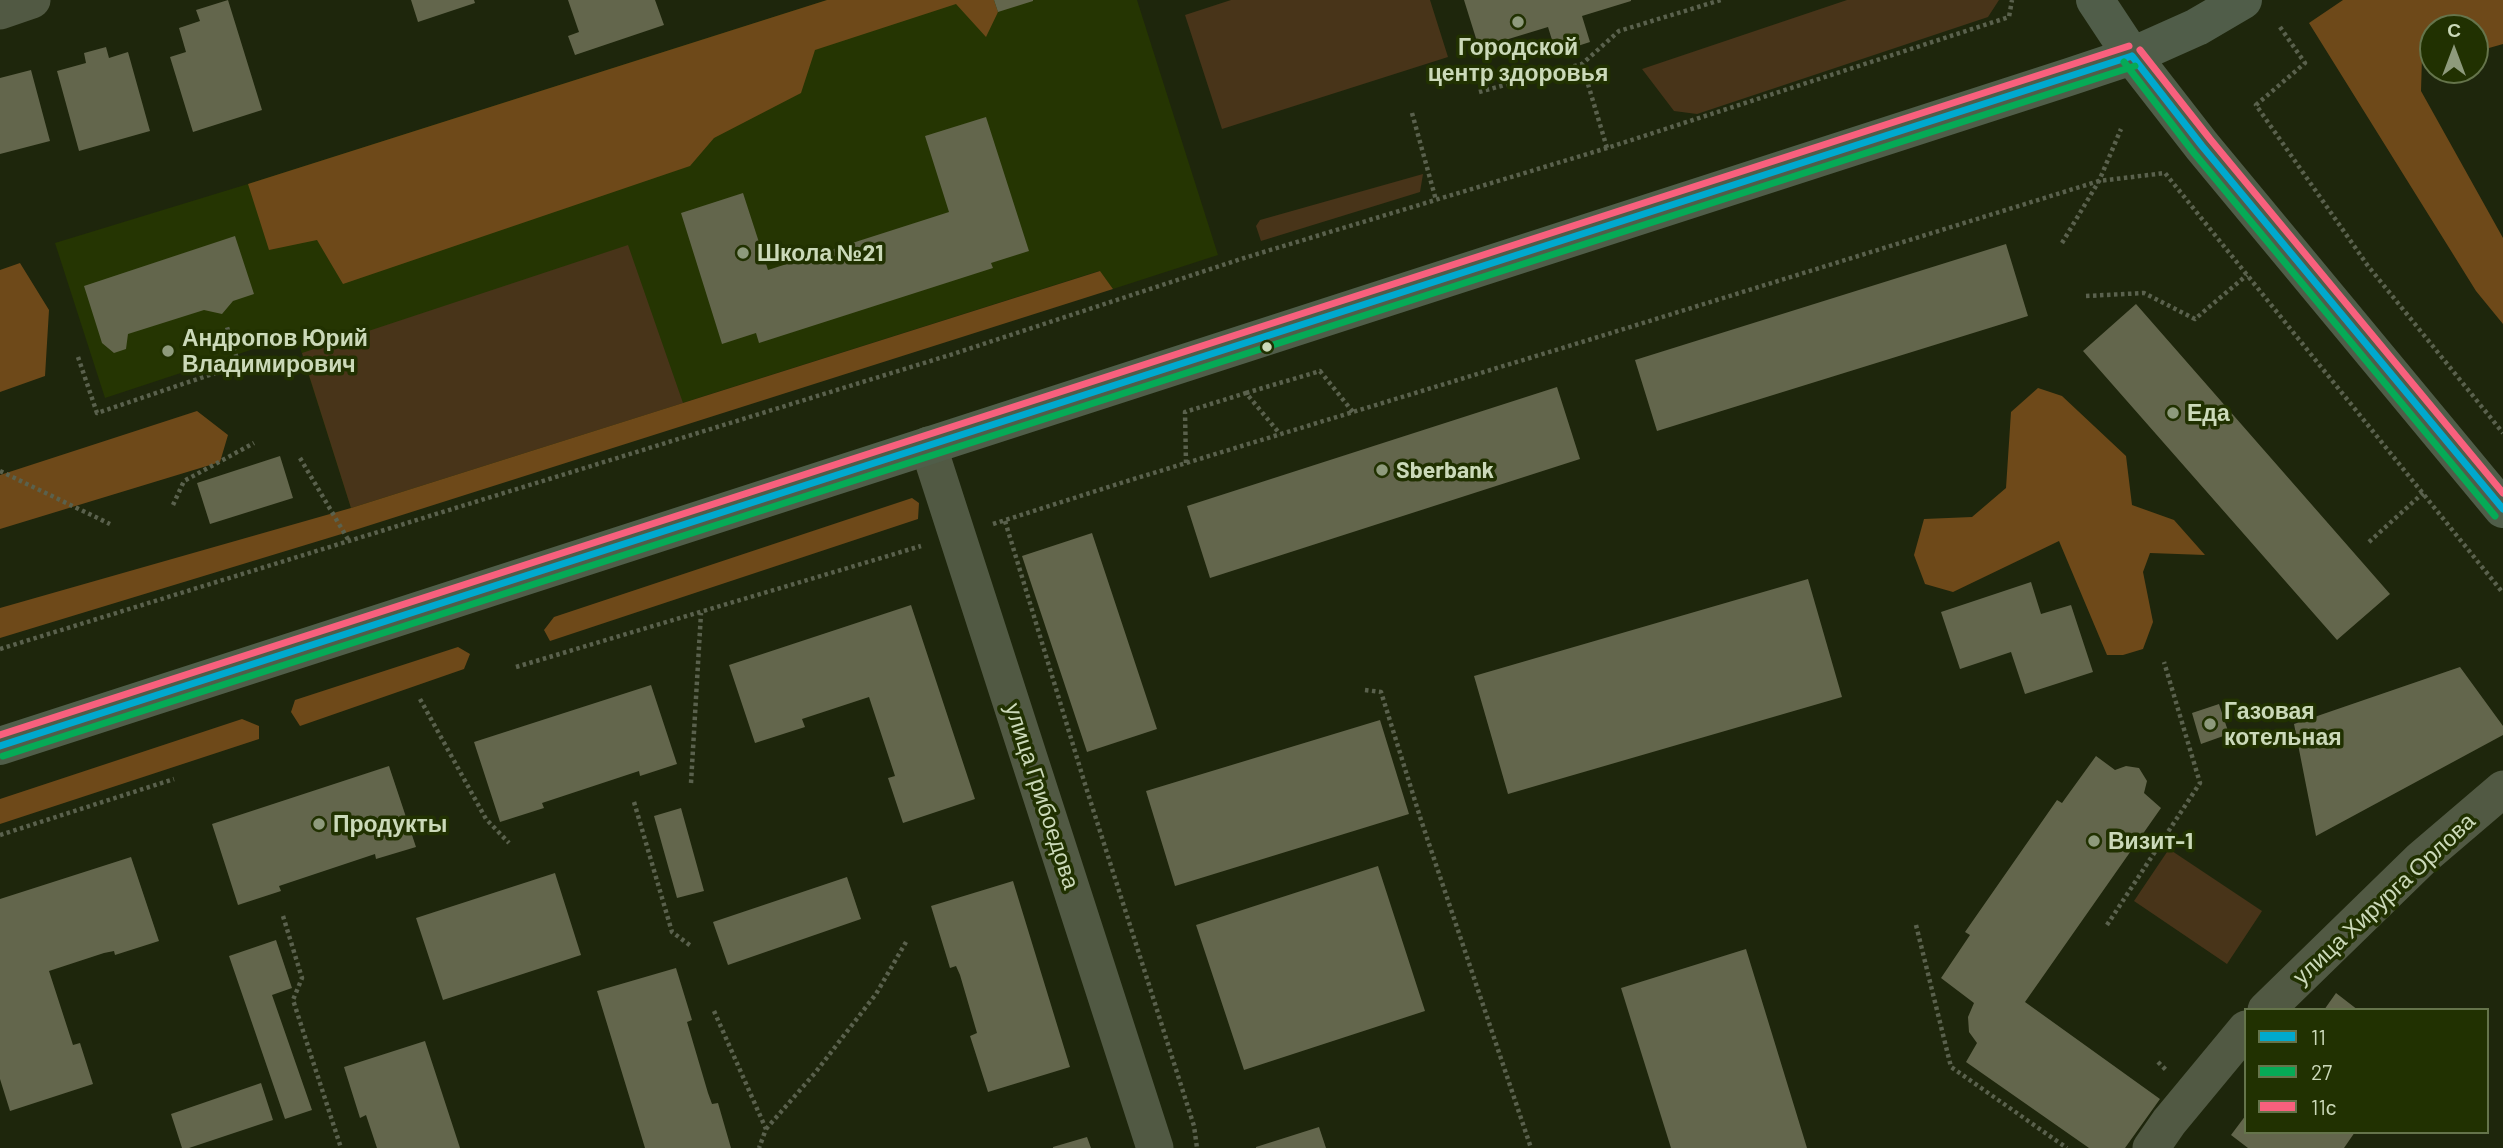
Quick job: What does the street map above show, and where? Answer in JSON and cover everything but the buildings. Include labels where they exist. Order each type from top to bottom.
[{"type":"main road","points":[[2095,0],[2132,56],[2202,146],[2503,509]]},
{"type":"main road","points":[[0,746],[2132,56],[2197,27],[2242,0]]},
{"type":"street","points":[[0,11],[32,0]]},
{"type":"street","name":"улица Грибоедова","points":[[928,445],[1155,1148]]},
{"type":"street","name":"улица Хирурга Орлова","points":[[2268,1008],[2421,859],[2503,789]]},
{"type":"street","points":[[2151,1148],[2169,1122],[2244,1032]]},
{"type":"path","points":[[1479,92],[1582,64],[1619,31],[1721,0]]},
{"type":"path","points":[[0,649],[953,354],[1244,258],[1607,148],[2009,17],[2012,0]]},
{"type":"path","points":[[2280,27],[2305,63],[2256,106],[2368,266],[2503,433]]},
{"type":"path","points":[[1582,64],[1607,148]]},
{"type":"path","points":[[1412,113],[1436,200]]},
{"type":"path","points":[[2062,243],[2099,181],[2121,129]]},
{"type":"path","points":[[516,667],[1005,521],[2099,181],[2165,173],[2503,593]]},
{"type":"path","points":[[2086,296],[2144,293],[2195,319],[2247,275]]},
{"type":"path","points":[[78,357],[97,413],[239,365],[226,324]]},
{"type":"path","points":[[1186,463],[1185,412],[1246,393],[1320,371],[1353,412]]},
{"type":"path","points":[[1246,393],[1280,435]]},
{"type":"path","points":[[173,505],[184,481],[254,443]]},
{"type":"path","points":[[300,458],[349,541]]},
{"type":"path","points":[[0,471],[110,524]]},
{"type":"path","points":[[2369,542],[2423,494]]},
{"type":"path","points":[[1005,521],[1084,781],[1194,1126],[1197,1148]]},
{"type":"path","points":[[691,783],[701,613]]},
{"type":"path","points":[[2107,925],[2200,782],[2164,662]]},
{"type":"path","points":[[1365,690],[1381,692],[1531,1148]]},
{"type":"path","points":[[420,699],[486,819],[509,843]]},
{"type":"path","points":[[0,835],[174,779]]},
{"type":"path","points":[[634,802],[673,932],[691,946]]},
{"type":"path","points":[[283,916],[302,978],[293,1000],[341,1148]]},
{"type":"path","points":[[1916,925],[1951,1067],[2067,1148]]},
{"type":"path","points":[[759,1148],[766,1129],[815,1073],[876,994],[906,942]]},
{"type":"path","points":[[714,1011],[766,1129]]},
{"type":"shaded area","name":"Школа №21","points":[[827,0],[1137,0],[1218,255],[1113,289],[1099,271],[351,508],[296,335],[105,398],[55,243]]},
{"type":"shaded area","points":[[827,0],[994,0],[998,12],[986,37],[956,4],[815,50],[801,93],[714,138],[690,166],[343,284],[317,240],[269,250],[248,184]]},
{"type":"shaded area","points":[[1231,0],[1430,0],[1448,57],[1222,129],[1185,15]]},
{"type":"shaded area","points":[[1847,0],[1999,0],[1988,17],[1697,114],[1674,111],[1642,69]]},
{"type":"shaded area","points":[[2343,0],[2503,0],[2503,44],[2489,48],[2489,14],[2419,14],[2419,84],[2503,238],[2503,324],[2476,291],[2309,23]]},
{"type":"shaded area","points":[[1423,174],[1420,192],[1261,241],[1256,226],[1260,220]]},
{"type":"shaded area","points":[[628,245],[683,403],[351,508],[302,353]]},
{"type":"shaded area","points":[[20,263],[49,310],[45,376],[0,392],[0,270]]},
{"type":"shaded area","points":[[1100,271],[1113,289],[358,529],[0,638],[0,608],[351,508]]},
{"type":"shaded area","points":[[2038,388],[2062,396],[2126,456],[2132,505],[2174,520],[2205,555],[2150,553],[2143,572],[2153,622],[2143,649],[2123,655],[2107,655],[2059,541],[1953,592],[1925,584],[1914,555],[1924,519],[1972,517],[2006,488],[2011,412]]},
{"type":"shaded area","points":[[197,411],[228,435],[220,462],[0,529],[0,475]]},
{"type":"shaded area","points":[[912,498],[919,503],[918,519],[550,641],[544,630],[554,617]]},
{"type":"shaded area","points":[[458,647],[470,654],[464,669],[300,726],[291,712],[295,700]]},
{"type":"shaded area","points":[[242,719],[259,726],[259,739],[0,824],[0,799]]},
{"type":"shaded area","points":[[2169,849],[2262,911],[2227,964],[2134,901]]},
{"type":"transit line","name":"11с","points":[[0,735],[2129,46]]},
{"type":"transit line","name":"11с","points":[[2140,50],[2210,139],[2503,493]]},
{"type":"transit line","name":"11","points":[[2132,56],[2202,146],[2503,509]]},
{"type":"transit line","name":"11","points":[[0,746],[2132,56]]},
{"type":"transit line","name":"27","points":[[2124,62],[2194,153],[2495,516]]},
{"type":"transit line","name":"27","points":[[3,756],[2135,66]]},
{"type":"place","name":"Городской центр здоровья","points":[[1518,22]]},
{"type":"place","name":"Школа №21","points":[[743,253]]},
{"type":"place","name":"Андропов Юрий Владимирович","points":[[168,351]]},
{"type":"place","name":"Еда","points":[[2173,413]]},
{"type":"place","name":"Sberbank","points":[[1382,470]]},
{"type":"place","name":"Газовая котельная","points":[[2210,724]]},
{"type":"place","name":"Продукты","points":[[319,824]]},
{"type":"place","name":"Визит-1","points":[[2094,841]]}]
